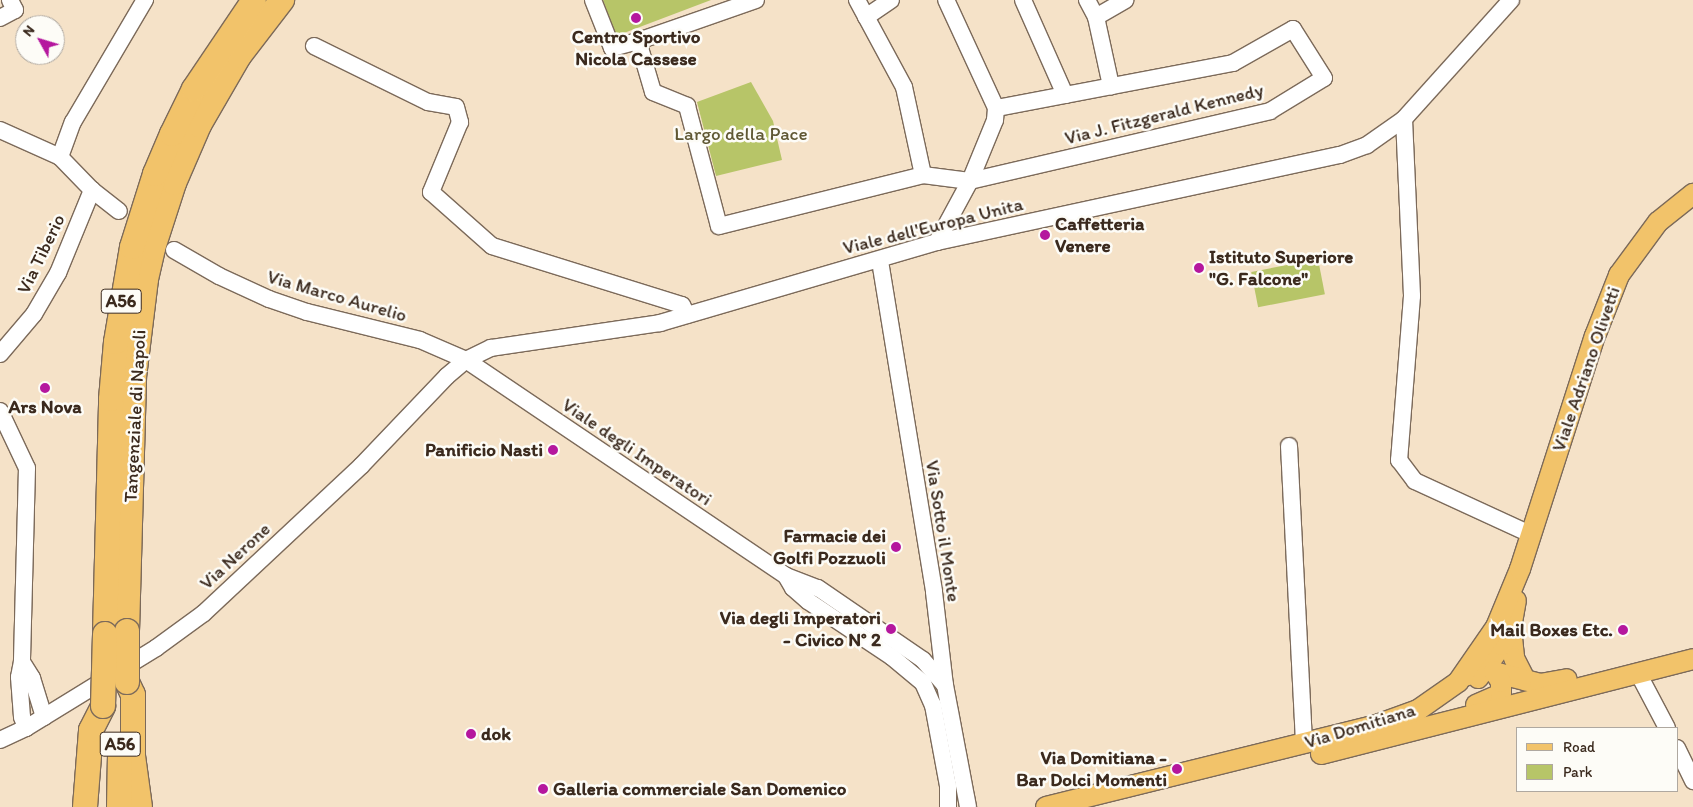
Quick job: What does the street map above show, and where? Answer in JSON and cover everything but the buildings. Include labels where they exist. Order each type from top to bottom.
[{"type":"highway","name":"Tangenziale di Napoli","points":[[119,807],[121,706],[127,682],[116,632],[111,399],[120,312],[132,247],[155,174],[172,134],[204,74],[254,0]]},
{"type":"highway","name":"Tangenziale di Napoli","points":[[101,807],[103,706],[116,632],[134,377],[146,280],[153,248],[174,183],[207,110],[239,56],[282,0]]},
{"type":"highway","points":[[127,682],[133,695],[133,756],[140,807]]},
{"type":"highway","points":[[86,807],[91,730],[103,706]]},
{"type":"main road","name":"Viale Adriano Olivetti","points":[[1520,569],[1595,336],[1620,275],[1658,222],[1693,194]]},
{"type":"main road","points":[[1520,569],[1511,628],[1514,658],[1525,680]]},
{"type":"main road","points":[[1464,676],[1496,627],[1520,569]]},
{"type":"main road","points":[[1425,727],[1490,671],[1511,628]]},
{"type":"main road","points":[[1490,671],[1525,680],[1548,683],[1693,647]]},
{"type":"main road","name":"Via Domitiana","points":[[1105,807],[1693,659]]},
{"type":"main road","name":"Via Domitiana","points":[[1046,807],[1304,744],[1401,718],[1437,698],[1464,676],[1490,671]]},
{"type":"main road","points":[[1451,720],[1463,710],[1501,694],[1501,682],[1490,671]]},
{"type":"street","points":[[0,18],[15,10],[10,0]]},
{"type":"street","points":[[60,157],[72,122],[145,0]]},
{"type":"street","points":[[593,0],[612,48],[638,41],[756,0]]},
{"type":"street","points":[[857,0],[904,87],[923,175]]},
{"type":"street","points":[[866,17],[891,0]]},
{"type":"street","points":[[937,242],[970,181],[995,120],[996,108],[946,0]]},
{"type":"street","points":[[1023,0],[1065,95]]},
{"type":"street","points":[[1087,0],[1096,17],[1111,86]]},
{"type":"street","points":[[1096,17],[1126,0]]},
{"type":"street","name":"Viale dell'Europa Unita","points":[[466,360],[491,348],[660,323],[880,261],[937,242],[1340,155],[1367,145],[1404,118],[1511,0]]},
{"type":"street","name":"Via J. Fitzgerald Kennedy","points":[[970,181],[1270,112],[1324,78],[1293,29],[1233,62],[996,108]]},
{"type":"street","points":[[638,41],[654,92],[687,106],[719,226],[923,175],[970,181]]},
{"type":"street","points":[[314,46],[428,102],[456,107],[460,122],[431,192],[492,246],[682,305],[687,315]]},
{"type":"street","points":[[1404,118],[1412,296],[1399,460],[1415,481],[1530,534]]},
{"type":"street","points":[[0,130],[60,157],[92,190],[119,211]]},
{"type":"street","name":"Via Tiberio","points":[[0,354],[34,314],[58,273],[92,190]]},
{"type":"street","name":"Via Marco Aurelio","points":[[174,250],[219,276],[269,298],[315,314],[420,340],[466,360]]},
{"type":"street","name":"Via Sotto il Monte","points":[[880,261],[934,592],[938,641],[945,685],[968,807]]},
{"type":"street","name":"Viale degli Imperatori","points":[[466,360],[786,576],[818,588],[923,660],[945,685]]},
{"type":"street","name":"Via Nerone","points":[[0,740],[26,728],[156,648],[204,613],[361,466],[466,360]]},
{"type":"street","points":[[0,411],[27,468],[22,662],[19,677],[22,718],[26,728]]},
{"type":"street","points":[[1290,446],[1304,744]]},
{"type":"street","name":"Viale degli Imperatori","points":[[786,576],[793,588],[808,601],[892,657],[923,683],[930,694],[948,786],[948,807]]},
{"type":"street","points":[[892,657],[923,660],[938,641]]},
{"type":"street","points":[[22,662],[32,678],[44,717]]},
{"type":"street","points":[[1638,673],[1666,727]]},
{"type":"street","points":[[1678,750],[1693,781]]},
{"type":"green space","name":"Centro Sportivo Nicola Cassese","points":[[603,0],[711,0],[616,36]]},
{"type":"green space","name":"Largo della Pace","points":[[751,82],[773,121],[782,160],[716,176],[697,102]]},
{"type":"green space","points":[[1318,259],[1325,294],[1258,307],[1251,272]]},
{"type":"place","name":"Centro Sportivo Nicola Cassese","points":[[636,18]]},
{"type":"place","name":"Caffetteria Venere","points":[[1045,235]]},
{"type":"place","name":"Istituto Superiore \"G. Falcone\"","points":[[1199,268]]},
{"type":"place","name":"Ars Nova","points":[[45,388]]},
{"type":"place","name":"Panificio Nasti","points":[[553,450]]},
{"type":"place","name":"Farmacie dei Golfi Pozzuoli","points":[[896,547]]},
{"type":"place","name":"Via degli Imperatori - Civico N° 2","points":[[891,629]]},
{"type":"place","name":"Mail Boxes Etc.","points":[[1623,630]]},
{"type":"place","name":"dok","points":[[471,734]]},
{"type":"place","name":"Via Domitiana - Bar Dolci Momenti","points":[[1177,769]]},
{"type":"place","name":"Galleria commerciale San Domenico","points":[[543,789]]}]
